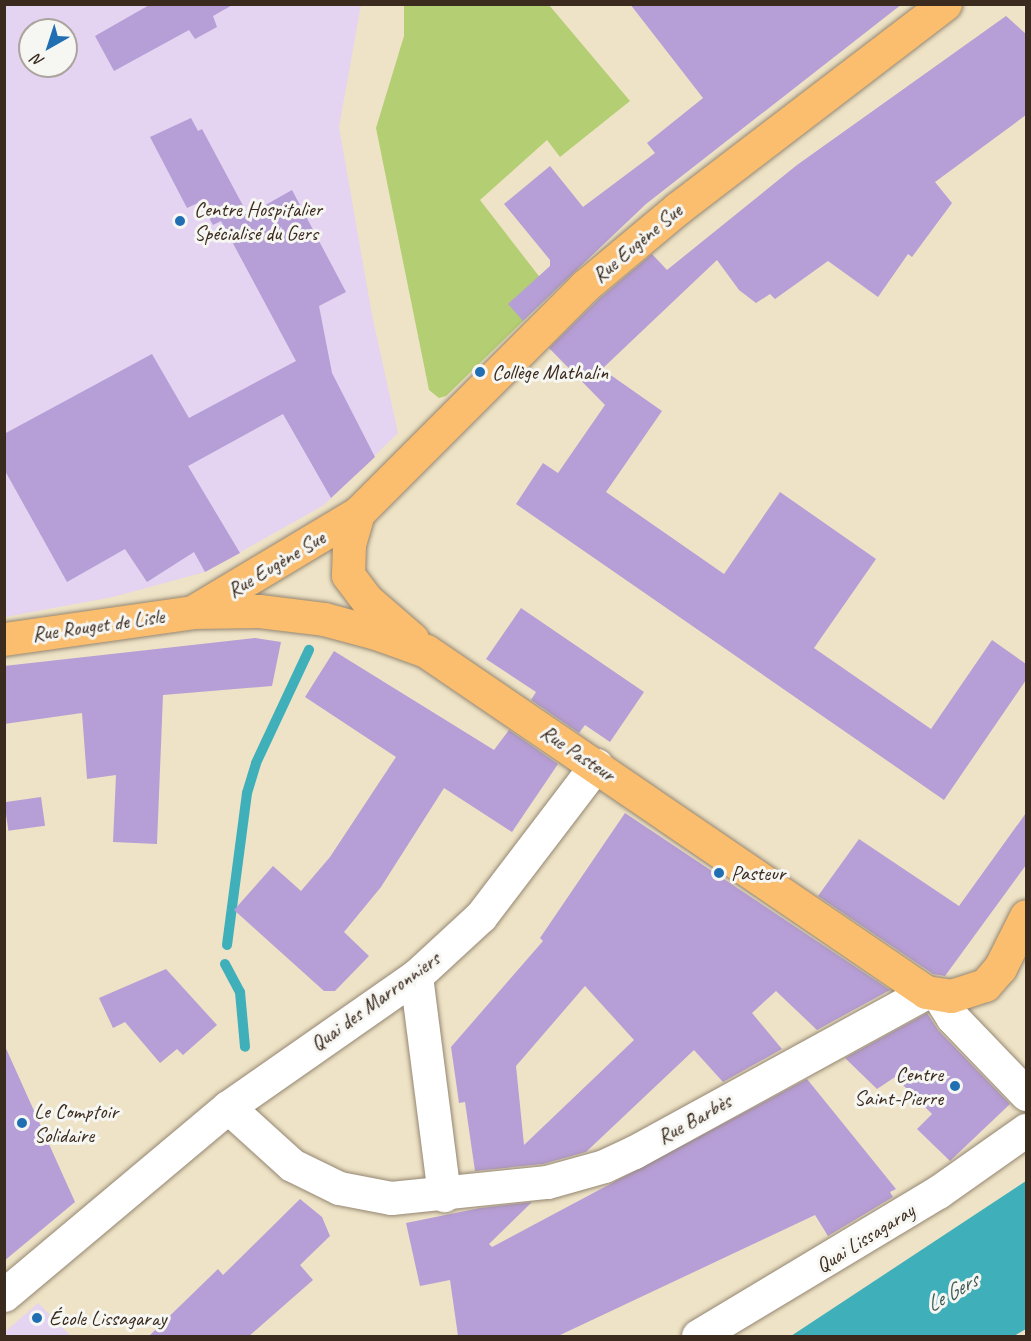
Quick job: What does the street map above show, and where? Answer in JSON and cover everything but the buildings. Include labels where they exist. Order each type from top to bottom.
[{"type":"main road","name":"Rue Eugène Sue","points":[[193,612],[358,513],[586,285],[678,208],[945,4]]},
{"type":"main road","name":"Rue Eugène Sue","points":[[358,513],[349,545],[348,575],[367,600],[426,651]]},
{"type":"main road","name":"Rue Pasteur","points":[[193,612],[259,611],[324,620],[426,651],[932,994]]},
{"type":"main road","name":"Rue Rouget de Lisle","points":[[4,639],[193,612]]},
{"type":"main road","points":[[932,994],[968,993],[984,985],[1000,968],[1026,916]]},
{"type":"street","name":"Quai des Marronniers","points":[[4,1295],[228,1107],[416,976],[481,916],[596,765]]},
{"type":"street","points":[[416,976],[444,1195]]},
{"type":"street","points":[[932,994],[1026,1094]]},
{"type":"street","name":"Rue Barbès","points":[[228,1107],[292,1165],[339,1188],[391,1198],[444,1195],[547,1182],[604,1166],[932,994]]},
{"type":"street","name":"Quai Lissagaray","points":[[698,1336],[938,1192],[1026,1130]]},
{"type":"shaded area","name":"Centre Hospitalier Spécialisé du Gers","points":[[5,5],[361,5],[339,127],[372,315],[398,433],[324,505],[205,572],[113,597],[5,617]]},
{"type":"shaded area","name":"École Lissagaray","points":[[38,1303],[71,1336],[5,1336],[5,1332]]},
{"type":"green space","points":[[404,5],[549,5],[630,101],[560,157],[547,140],[480,200],[552,293],[446,396],[439,398],[429,390],[376,128],[404,36]]},
{"type":"water","name":"Le Gers","points":[[1026,1181],[1026,1329],[1014,1336],[791,1336]]},
{"type":"waterway","points":[[227,945],[247,793],[256,763],[309,650]]},
{"type":"waterway","points":[[225,964],[240,992],[245,1047]]},
{"type":"place","name":"Centre Hospitalier Spécialisé du Gers","points":[[180,221]]},
{"type":"place","name":"Collège Mathalin","points":[[480,372]]},
{"type":"place","name":"Pasteur","points":[[719,873]]},
{"type":"place","name":"Centre Saint-Pierre","points":[[955,1086]]},
{"type":"place","name":"Le Comptoir Solidaire","points":[[22,1123]]},
{"type":"place","name":"École Lissagaray","points":[[37,1318]]}]
